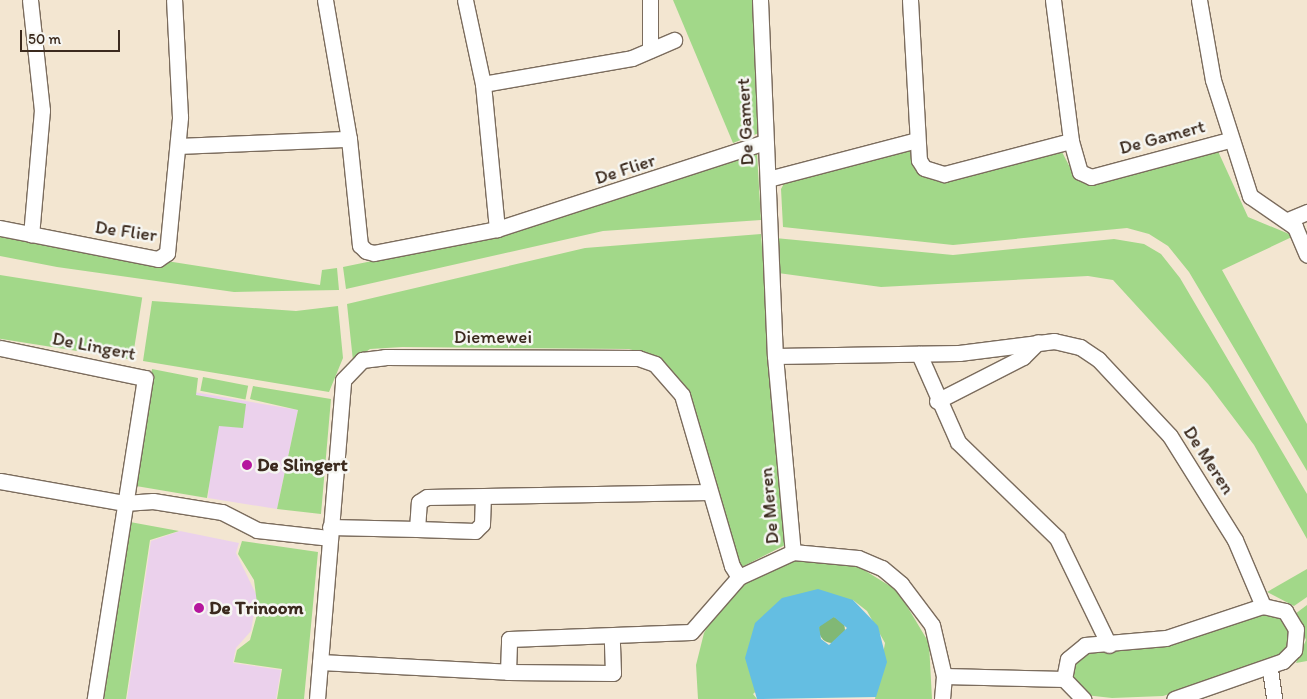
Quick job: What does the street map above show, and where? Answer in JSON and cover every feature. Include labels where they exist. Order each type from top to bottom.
[{"type":"street","points":[[30,0],[42,110],[31,235]]},
{"type":"street","name":"De Flier","points":[[0,228],[158,259],[167,253],[179,146],[174,0]]},
{"type":"street","name":"De Flier","points":[[325,0],[349,140],[360,244],[374,253],[497,229],[765,142]]},
{"type":"street","points":[[465,0],[483,84],[497,229]]},
{"type":"street","points":[[650,0],[650,50]]},
{"type":"street","name":"De Gamert","points":[[760,0],[768,178],[917,140]]},
{"type":"street","points":[[910,0],[918,160],[933,174],[1071,141]]},
{"type":"street","name":"De Gamert","points":[[1053,0],[1075,166],[1091,177],[1229,140]]},
{"type":"street","name":"De Gamert","points":[[1199,0],[1229,140],[1250,196],[1268,213],[1288,220]]},
{"type":"street","points":[[483,84],[632,58],[674,40]]},
{"type":"street","points":[[179,146],[349,140]]},
{"type":"street","name":"De Meren","points":[[768,178],[775,356],[792,552],[858,558],[882,568],[901,584],[932,625],[944,676],[942,699]]},
{"type":"street","points":[[1307,212],[1288,220],[1307,255]]},
{"type":"street","points":[[937,401],[1023,357],[1038,342]]},
{"type":"street","name":"De Meren","points":[[775,356],[919,354],[1038,342],[1080,347],[1098,359],[1170,436],[1235,540],[1263,606]]},
{"type":"street","name":"De Lingert","points":[[0,348],[145,378],[95,699]]},
{"type":"street","points":[[919,354],[937,401],[958,442],[1057,538],[1109,644]]},
{"type":"street","name":"Diemewei","points":[[317,699],[341,398],[349,370],[362,360],[385,357],[638,358],[655,364],[682,395],[710,492],[739,577]]},
{"type":"street","points":[[0,481],[125,503],[153,501],[222,512],[257,530],[330,532],[417,529],[475,531],[482,524],[483,498]]},
{"type":"street","points":[[417,529],[419,502],[427,496],[483,498],[710,492]]},
{"type":"street","points":[[508,672],[509,639],[612,638],[697,630],[721,592],[739,577],[792,552]]},
{"type":"street","points":[[1064,679],[1068,659],[1085,645],[1166,638],[1263,606],[1285,611],[1296,629],[1294,650],[1270,668],[1174,699]]},
{"type":"street","points":[[320,662],[508,672],[613,673],[612,638]]},
{"type":"street","points":[[1270,668],[1274,699]]},
{"type":"street","points":[[944,676],[1064,679],[1084,699]]},
{"type":"shaded area","name":"De Slingert","points":[[171,388],[298,410],[277,509],[208,498],[209,488]]},
{"type":"shaded area","name":"De Trinoom","points":[[180,531],[239,543],[236,553],[257,596],[251,631],[236,648],[233,663],[281,670],[276,699],[127,699],[151,541]]},
{"type":"green space","points":[[673,0],[754,0],[759,133],[733,143]]},
{"type":"green space","points":[[910,149],[924,175],[1061,150],[1076,179],[1086,183],[1217,149],[1248,217],[1294,236],[1222,270],[1307,424],[1307,471],[1189,272],[1168,246],[1149,234],[1127,228],[953,245],[783,227],[781,189],[787,178]]},
{"type":"green space","points":[[757,154],[761,220],[603,231],[346,289],[343,267],[508,233]]},
{"type":"green space","points":[[761,234],[785,545],[736,570],[677,385],[668,366],[648,354],[629,349],[402,347],[370,349],[353,361],[347,304],[585,248]]},
{"type":"green space","points":[[0,235],[320,285],[322,270],[337,268],[339,290],[234,292],[57,267],[0,256]]},
{"type":"green space","points":[[775,238],[953,255],[1114,239],[1144,244],[1161,254],[1180,278],[1307,494],[1307,539],[1254,445],[1208,384],[1113,280],[1088,276],[881,287],[778,273]]},
{"type":"green space","points":[[0,275],[142,298],[132,360],[0,339]]},
{"type":"green space","points":[[152,301],[296,311],[338,306],[343,358],[329,392],[143,361]]},
{"type":"green space","points":[[152,369],[198,378],[196,395],[246,404],[243,428],[219,426],[207,498],[136,486]]},
{"type":"green space","points":[[203,377],[248,386],[245,400],[200,391]]},
{"type":"green space","points":[[253,386],[331,399],[321,514],[277,509],[298,410],[250,399]]},
{"type":"green space","points":[[130,522],[179,531],[150,540],[126,699],[104,699]]},
{"type":"green space","points":[[242,541],[318,552],[304,699],[277,699],[282,669],[234,662],[237,650],[250,640],[258,611],[254,580],[238,554]]},
{"type":"green space","points":[[807,558],[856,565],[898,591],[929,643],[932,699],[875,699],[885,643],[867,611],[853,600],[753,694],[757,699],[698,699],[696,665],[704,633],[720,605],[746,580],[774,565]]},
{"type":"green space","points":[[1307,569],[1307,597],[1294,606],[1267,592]]},
{"type":"green space","points":[[1307,605],[1307,661],[1296,663],[1306,640],[1295,614]]},
{"type":"green space","points":[[1268,613],[1281,616],[1291,629],[1290,645],[1280,656],[1207,682],[1163,696],[1112,698],[1085,695],[1071,681],[1072,665],[1080,654],[1147,646]]},
{"type":"green space","points":[[832,617],[841,621],[845,630],[841,639],[832,643],[823,639],[819,630],[823,621]]},
{"type":"water","points":[[818,589],[853,600],[878,626],[887,662],[876,697],[757,699],[745,658],[755,623],[782,598]],"holes":[[[834,617],[847,628],[829,645],[821,639],[819,627]]]},
{"type":"place","name":"De Slingert","points":[[247,465]]},
{"type":"place","name":"De Trinoom","points":[[199,608]]}]
